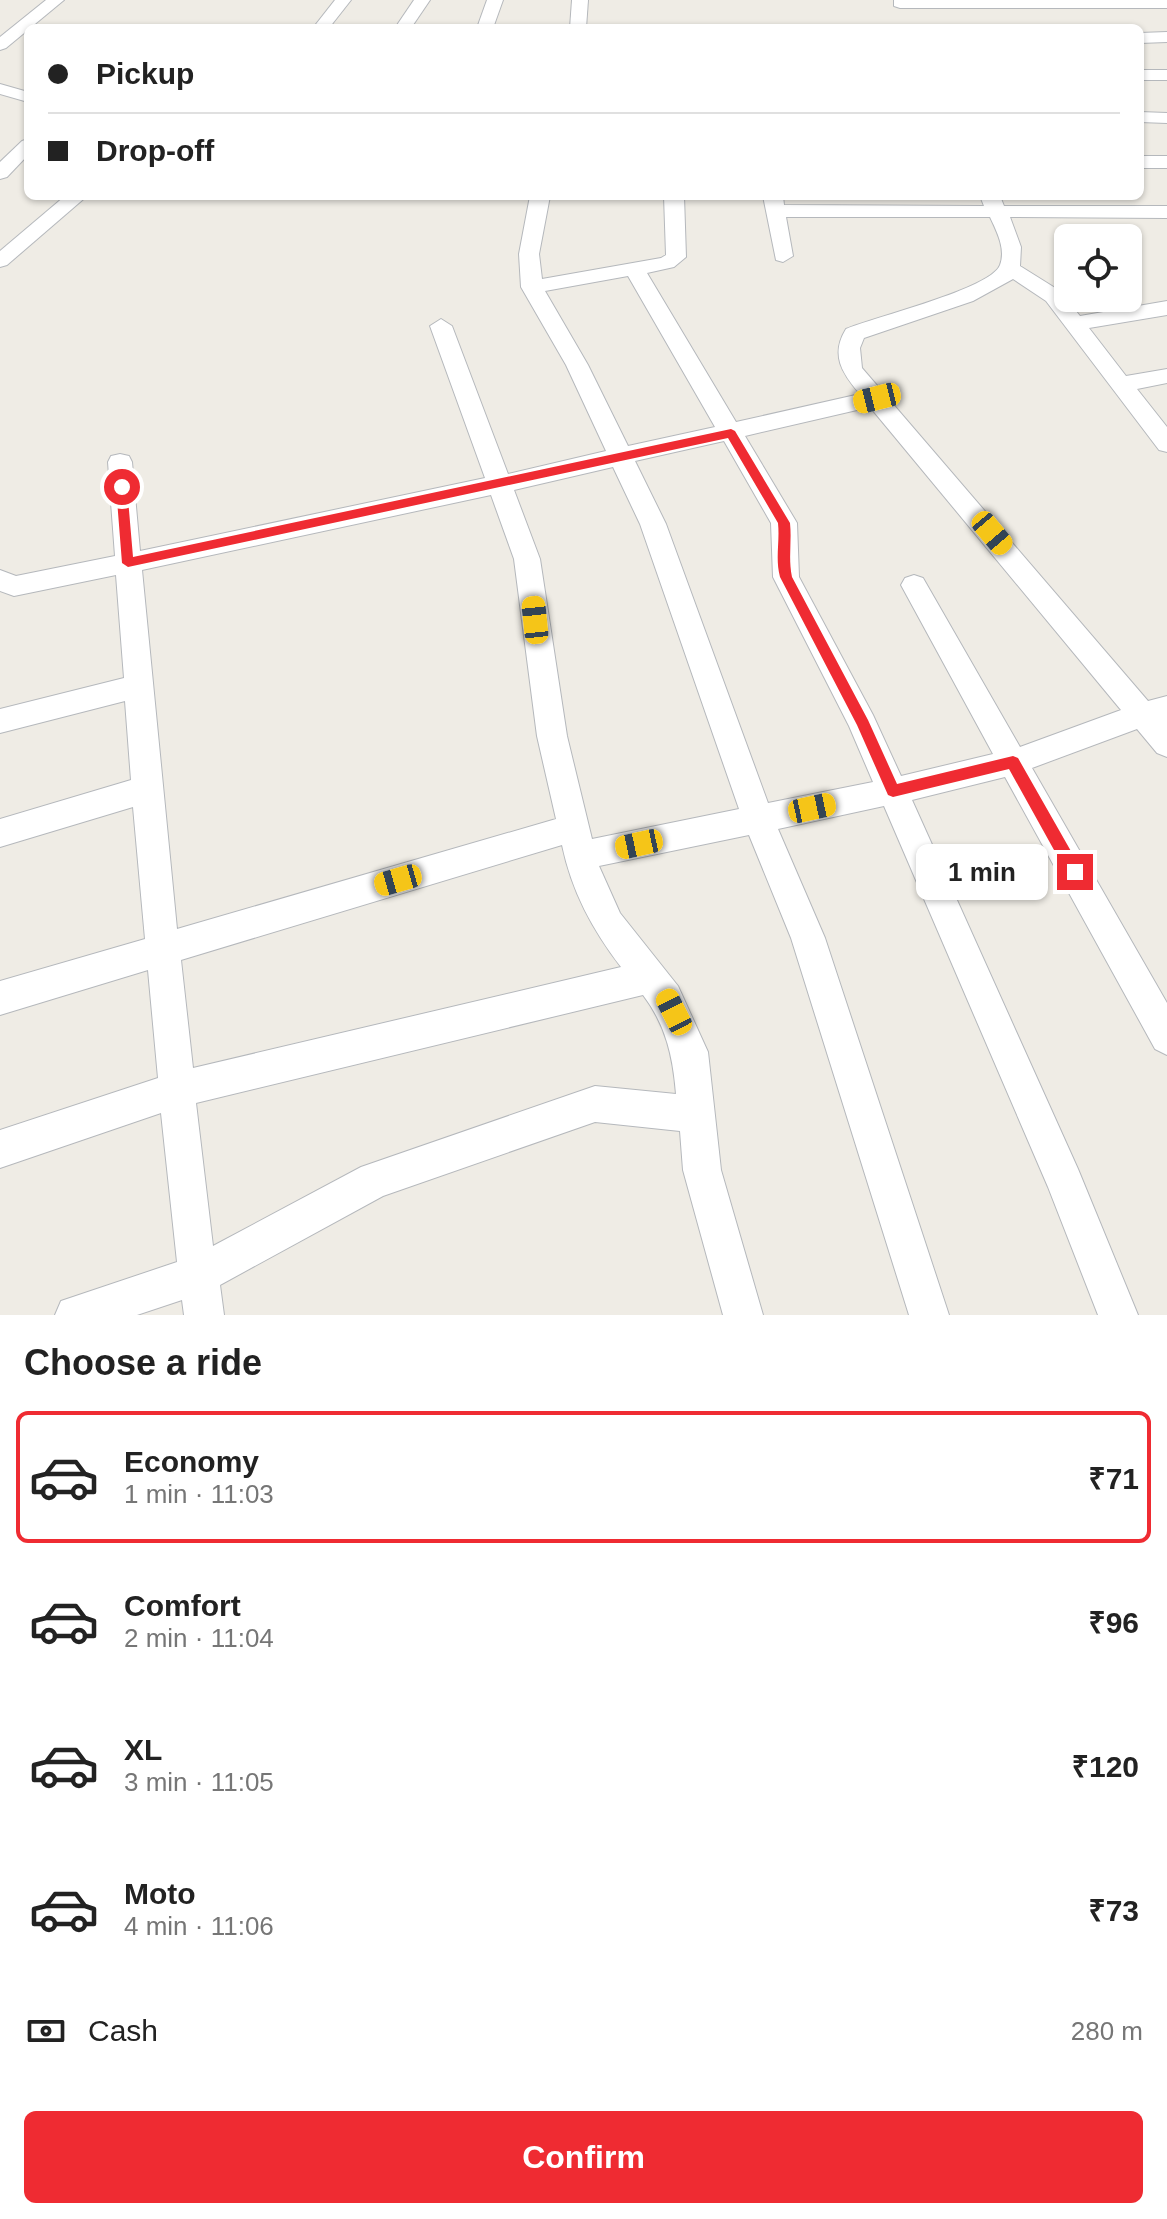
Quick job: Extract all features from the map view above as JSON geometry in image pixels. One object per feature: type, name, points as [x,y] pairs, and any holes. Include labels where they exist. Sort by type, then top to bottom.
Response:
[{"type":"street","points":[[26,24],[56,0]]},
{"type":"street","points":[[324,24],[343,0]]},
{"type":"street","points":[[406,24],[422,0]]},
{"type":"street","points":[[486,24],[495,0]]},
{"type":"street","points":[[578,24],[580,0]]},
{"type":"street","points":[[901,6],[1167,3]]},
{"type":"street","points":[[0,45],[24,26]]},
{"type":"street","points":[[1144,38],[1167,37]]},
{"type":"street","points":[[1144,75],[1167,75]]},
{"type":"street","points":[[0,89],[24,96]]},
{"type":"street","points":[[1144,117],[1167,118]]},
{"type":"street","points":[[0,173],[24,149]]},
{"type":"street","points":[[1144,162],[1167,162]]},
{"type":"street","points":[[0,261],[72,200]]},
{"type":"street","points":[[539,200],[529,254],[532,287],[577,365],[653,524],[758,819],[808,938],[929,1315]]},
{"type":"street","points":[[532,287],[667,263],[676,257],[674,200]]},
{"type":"street","points":[[783,256],[774,204],[993,204],[1167,212]]},
{"type":"street","points":[[993,204],[1012,253],[1010,268],[1000,279],[973,292],[854,334],[849,348],[851,369],[1155,711],[1167,744]]},
{"type":"street","points":[[653,301],[667,263]]},
{"type":"street","points":[[1010,268],[1053,296],[1167,444]]},
{"type":"street","points":[[635,270],[784,523],[786,537],[782,561],[786,577],[863,724],[1065,1182],[1118,1315]]},
{"type":"street","points":[[1075,324],[1167,308]]},
{"type":"street","points":[[441,326],[527,559],[552,736],[576,842],[595,901],[666,998],[690,1052],[702,1170],[743,1315]]},
{"type":"street","points":[[1121,384],[1167,376]]},
{"type":"street","points":[[0,580],[7,585],[23,585],[500,484],[877,398]]},
{"type":"street","points":[[120,462],[147,789],[204,1315]]},
{"type":"street","points":[[914,585],[1167,1037]]},
{"type":"street","points":[[0,721],[138,686]]},
{"type":"street","points":[[0,998],[165,949],[576,842],[758,819],[1013,762],[1155,711]]},
{"type":"street","points":[[0,833],[147,789]]},
{"type":"street","points":[[0,1149],[179,1089],[650,977]]},
{"type":"street","points":[[75,1315],[199,1275],[374,1180],[595,1104],[695,1114]]},
{"type":"route","points":[[122,487],[128,563],[731,433],[784,523],[786,537],[782,561],[786,577],[863,724],[893,791],[1013,762],[1075,872]]}]
